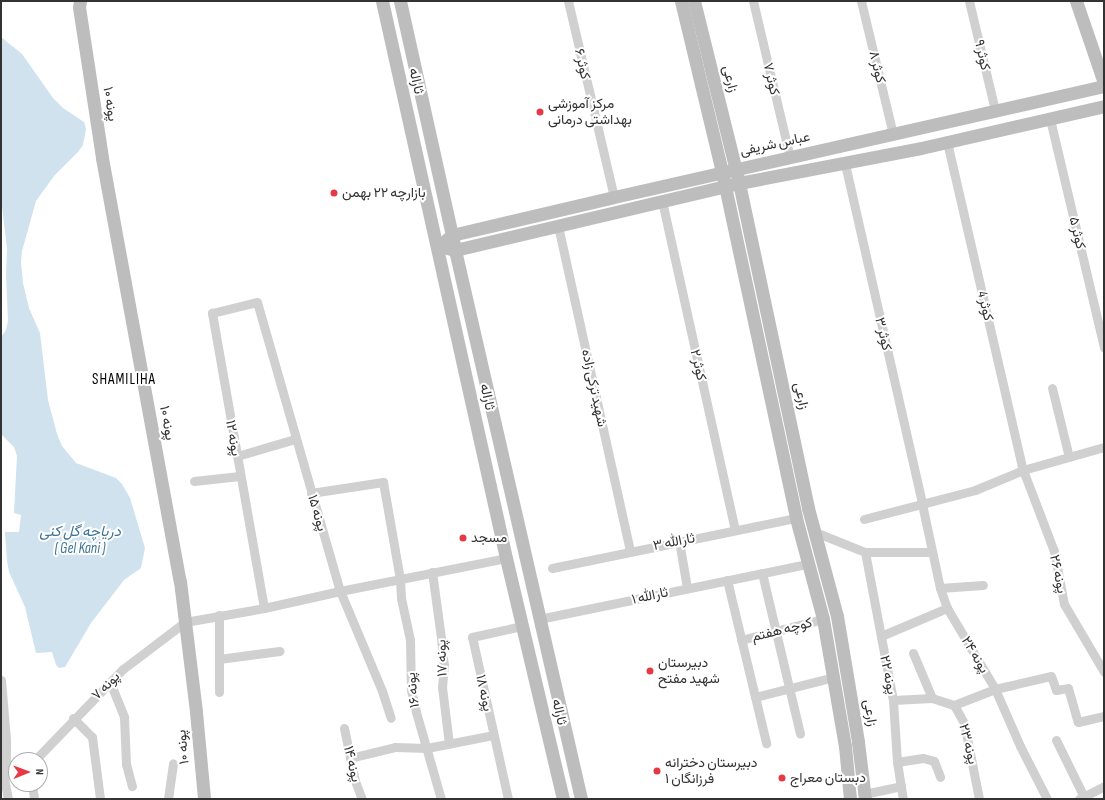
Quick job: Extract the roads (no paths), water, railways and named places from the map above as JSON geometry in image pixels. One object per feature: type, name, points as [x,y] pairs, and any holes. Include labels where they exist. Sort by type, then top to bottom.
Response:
[{"type":"main road","name":"ثاراله","points":[[382,1],[505,555],[563,799]]},
{"type":"main road","name":"ثاراله","points":[[400,1],[455,250],[581,799]]},
{"type":"main road","points":[[680,1],[722,172],[796,518],[823,620],[845,746],[850,799]]},
{"type":"main road","name":"زارعی","points":[[694,1],[739,183],[815,532],[837,616],[847,670],[865,797]]},
{"type":"main road","points":[[1076,1],[1104,84]]},
{"type":"main road","name":"پونه ۱۰","points":[[77,3],[102,158],[180,581],[196,712],[204,799]]},
{"type":"main road","name":"عباس شریفی","points":[[452,235],[735,169],[790,158],[1104,84]]},
{"type":"main road","points":[[437,247],[455,250],[725,186],[921,148],[1104,106]]},
{"type":"main road","points":[[917,128],[921,148]]},
{"type":"main road","points":[[437,247],[452,235]]},
{"type":"main road","points":[[801,536],[815,532]]},
{"type":"main road","points":[[505,555],[509,556],[520,552],[522,545]]},
{"type":"main road","points":[[518,608],[518,602],[522,595],[528,594],[534,598]]},
{"type":"street","name":"کوثر ۶","points":[[568,1],[614,197]]},
{"type":"street","name":"کوثر ۷","points":[[753,1],[790,158]]},
{"type":"street","name":"کوثر ۸","points":[[861,1],[893,134]]},
{"type":"street","name":"کوثر ۹","points":[[969,1],[995,110]]},
{"type":"street","name":"کوثر ۵","points":[[1050,119],[1104,348]]},
{"type":"street","name":"کوثر 4","points":[[947,142],[1023,470]]},
{"type":"street","name":"کوثر ۳","points":[[844,164],[922,504]]},
{"type":"street","name":"کوثر ۲","points":[[662,201],[735,530]]},
{"type":"street","name":"شهید ترکی زاده","points":[[558,226],[630,551]]},
{"type":"street","name":"پونه ۱۵","points":[[256,302],[340,590],[382,691],[391,718]]},
{"type":"street","name":"پونه ۱۲","points":[[256,302],[212,313],[264,608]]},
{"type":"street","points":[[1052,388],[1069,457]]},
{"type":"street","points":[[237,456],[295,439]]},
{"type":"street","points":[[864,519],[975,490],[1023,470],[1104,447]]},
{"type":"street","name":"پونه ۲۶","points":[[1023,470],[1054,551],[1064,604],[1104,672]]},
{"type":"street","points":[[194,481],[240,476]]},
{"type":"street","name":"پونه ۱۶","points":[[311,493],[383,482],[400,579],[401,598],[410,640],[411,690],[441,799]]},
{"type":"street","name":"پونه ۲۴","points":[[922,504],[931,552],[940,588],[947,608],[995,689],[1020,746],[1047,799]]},
{"type":"street","name":"ثارالله ۳","points":[[552,568],[796,518]]},
{"type":"street","points":[[815,532],[865,552],[931,552]]},
{"type":"street","points":[[679,541],[687,588]]},
{"type":"street","name":"پونه ۲۲","points":[[865,552],[893,700],[897,762],[903,799]]},
{"type":"street","points":[[186,622],[264,608],[340,590],[400,579],[505,555]]},
{"type":"street","name":"ثارالله ۱","points":[[539,619],[808,564]]},
{"type":"street","name":"پونه ۱۷","points":[[432,572],[444,665],[442,686],[449,744]]},
{"type":"street","points":[[762,573],[800,734]]},
{"type":"street","points":[[727,580],[766,743]]},
{"type":"street","points":[[940,588],[983,585]]},
{"type":"street","points":[[881,636],[947,608]]},
{"type":"street","points":[[219,615],[219,692]]},
{"type":"street","name":"کوچه هفتم","points":[[741,640],[823,620]]},
{"type":"street","name":"پونه ۷","points":[[44,752],[73,718],[123,668],[186,622]]},
{"type":"street","name":"پونه ۱۸","points":[[508,799],[472,637],[522,626]]},
{"type":"street","points":[[219,659],[280,651]]},
{"type":"street","points":[[913,653],[932,698]]},
{"type":"street","points":[[954,704],[995,689],[1051,676],[1056,690],[1068,688],[1078,722],[1104,716]]},
{"type":"street","points":[[755,697],[834,677]]},
{"type":"street","points":[[1,680],[3,721],[6,739],[3,770],[8,799]]},
{"type":"street","points":[[110,682],[124,717],[126,764],[132,786]]},
{"type":"street","name":"پونه ۲۳","points":[[893,700],[932,698],[954,704],[964,723],[979,799]]},
{"type":"street","points":[[73,718],[92,737],[100,799]]},
{"type":"street","name":"پونه ۱۴","points":[[344,728],[350,758],[362,799]]},
{"type":"street","points":[[350,758],[395,747],[427,748],[493,735]]},
{"type":"street","points":[[1056,740],[1082,798],[1104,786]]},
{"type":"street","points":[[897,762],[923,758],[934,761],[940,777]]},
{"type":"street","points":[[168,799],[173,763]]},
{"type":"street","points":[[865,797],[901,786]]},
{"type":"water","name":"دریاچه گل کنی ( Gel Kani )","points":[[1,37],[22,54],[53,98],[63,108],[84,122],[86,129],[83,145],[54,176],[36,201],[22,251],[21,262],[23,283],[29,308],[40,333],[48,400],[57,434],[62,446],[76,463],[116,478],[122,484],[130,498],[145,548],[141,568],[124,580],[91,623],[65,667],[59,668],[56,665],[52,652],[36,653],[25,607],[9,572],[7,561],[5,532],[19,532],[21,515],[14,513],[17,456],[14,447],[1,434],[1,337],[6,330],[8,321],[6,276],[7,249],[1,197]]},
{"type":"place","name":"مرکز آموزشی بهداشتی درمانی","points":[[540,112]]},
{"type":"place","name":"بازارچه ۲۲ بهمن","points":[[334,193]]},
{"type":"place","name":"مسجد","points":[[463,538]]},
{"type":"place","name":"دبیرستان شهید مفتح","points":[[650,671]]},
{"type":"place","name":"دبیرستان دخترانه فرزانگان ۱","points":[[657,771]]},
{"type":"place","name":"دبستان معراج","points":[[782,778]]},
{"type":"district","name":"SHAMILIHA","points":[[124,380]]}]
